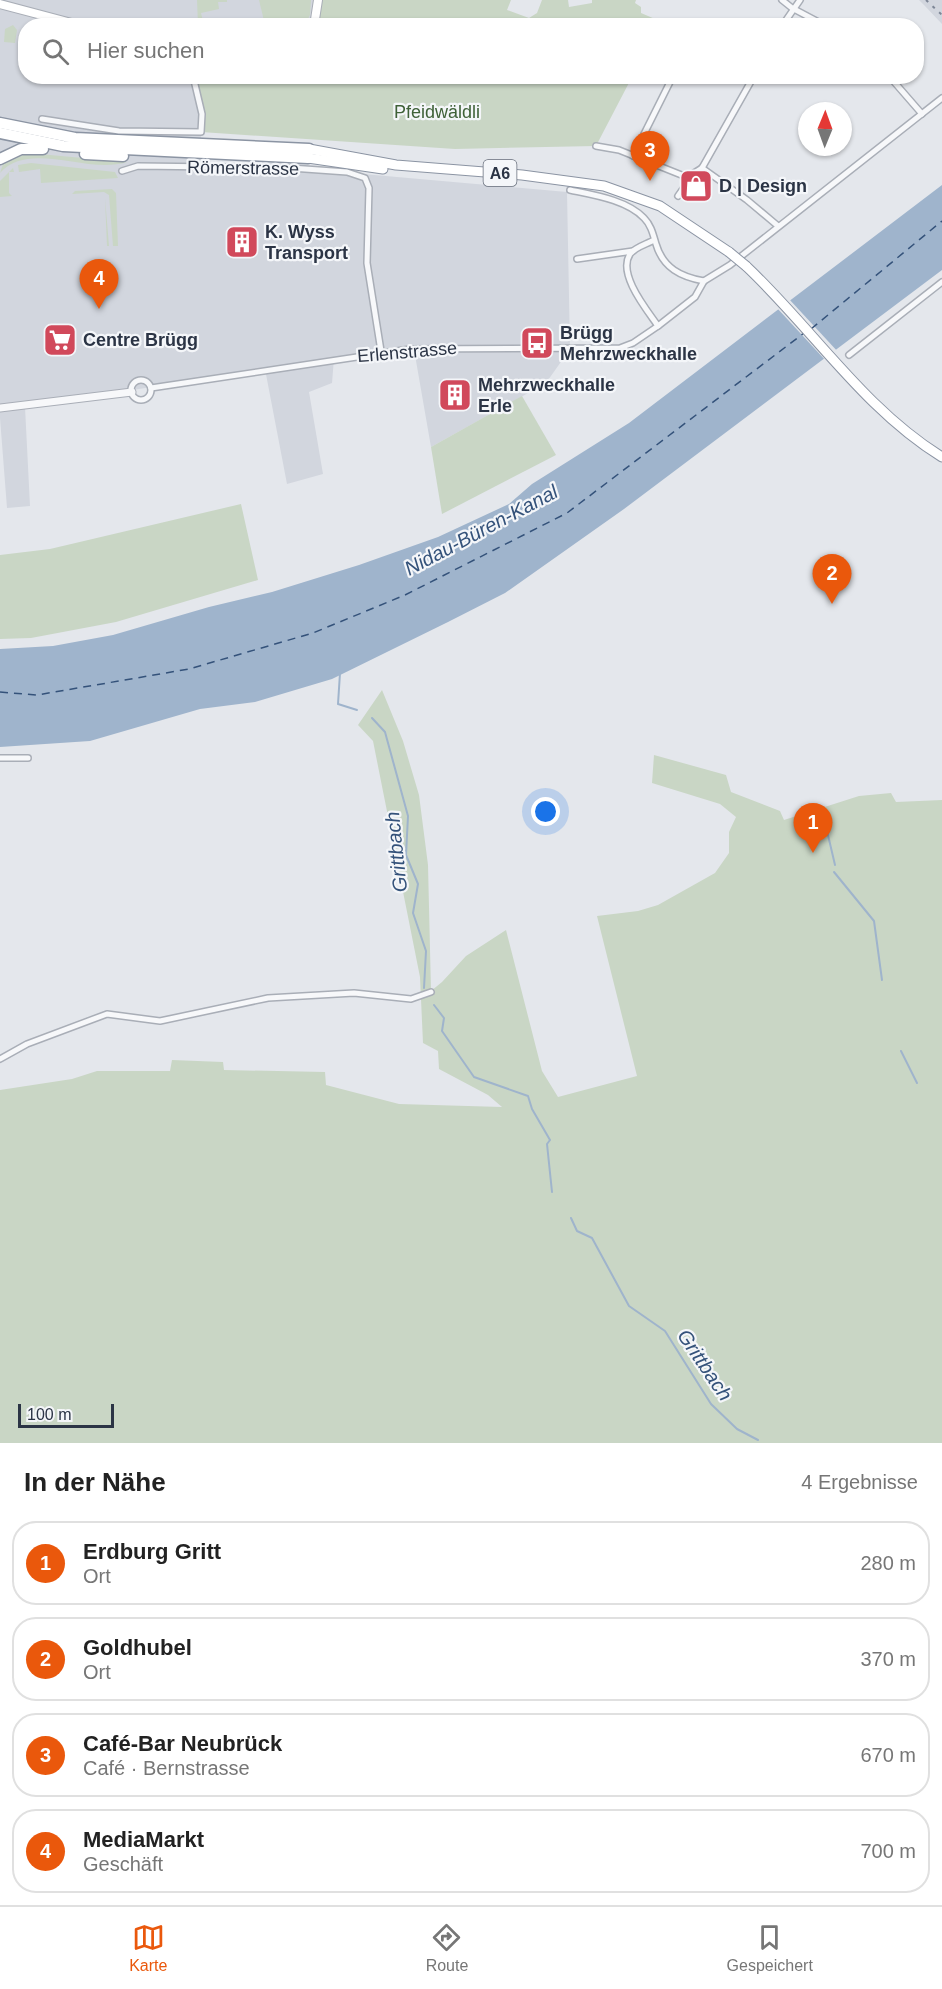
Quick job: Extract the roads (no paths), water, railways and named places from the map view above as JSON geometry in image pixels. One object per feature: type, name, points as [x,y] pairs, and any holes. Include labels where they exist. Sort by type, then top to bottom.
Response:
[{"type":"highway","points":[[0,117],[29,131]]},
{"type":"highway","name":"A6","points":[[0,123],[29,131],[116,141],[308,154],[396,165],[586,182],[641,199],[684,221],[746,266],[893,421],[942,457]]},
{"type":"highway","name":"A6","points":[[0,133],[63,146],[198,153],[308,154]]},
{"type":"highway","points":[[0,159],[12,152],[32,148],[103,156],[198,153]]},
{"type":"main road","points":[[316,18],[320,0]]},
{"type":"main road","points":[[0,3],[54,18]]},
{"type":"street","points":[[782,0],[811,18]]},
{"type":"street","points":[[786,18],[800,0]]},
{"type":"street","points":[[42,119],[119,131],[201,132],[202,114],[195,84]]},
{"type":"street","points":[[633,156],[669,84]]},
{"type":"street","points":[[678,196],[689,178],[702,168],[749,84]]},
{"type":"street","points":[[896,84],[922,114]]},
{"type":"street","name":"Erlenstrasse","points":[[151,388],[381,351],[441,347],[610,349],[633,343],[695,297],[704,281],[730,265],[942,98]]},
{"type":"street","points":[[596,146],[633,156],[689,178]]},
{"type":"street","name":"Römerstrasse","points":[[122,171],[138,166],[239,166],[331,171],[365,178],[369,188],[368,263],[381,351]]},
{"type":"street","points":[[702,168],[747,200],[778,226]]},
{"type":"street","points":[[570,190],[602,197],[638,213],[648,223],[661,257],[674,271],[704,281]]},
{"type":"street","points":[[577,259],[633,251],[654,240]]},
{"type":"street","points":[[633,251],[628,260],[631,281],[639,298],[658,326]]},
{"type":"street","points":[[849,356],[942,282]]},
{"type":"street","points":[[140,381],[146,382],[151,388],[150,394],[143,400],[134,397],[132,392],[133,386],[140,381]]},
{"type":"street","points":[[0,408],[132,392]]},
{"type":"street","points":[[0,758],[28,758]]},
{"type":"street","points":[[0,1059],[27,1044],[107,1014],[160,1021],[268,998],[354,993],[425,995]]},
{"type":"water","name":"Nidau-Büren-Kanal","points":[[942,185],[942,270],[624,509],[505,593],[332,679],[255,702],[200,709],[90,741],[0,747],[0,649],[53,646],[113,635],[209,607],[272,592],[438,537],[509,504],[532,484],[629,423]]},
{"type":"waterway","points":[[340,673],[338,704],[357,710]]},
{"type":"waterway","name":"Grittbach","points":[[372,718],[385,732],[408,816],[406,855],[418,884],[413,913],[426,951],[424,988]]},
{"type":"waterway","points":[[824,818],[835,865]]},
{"type":"waterway","points":[[834,872],[874,921],[882,980]]},
{"type":"waterway","name":"Grittbach","points":[[434,1005],[444,1018],[442,1031],[474,1077],[528,1096],[532,1109],[550,1140],[547,1144],[552,1192]]},
{"type":"waterway","points":[[901,1051],[917,1083]]},
{"type":"waterway","name":"Grittbach","points":[[571,1218],[577,1231],[592,1238],[629,1306],[665,1331],[711,1404],[737,1429],[758,1440]]},
{"type":"railway","points":[[926,0],[942,15]]},
{"type":"place","name":"Café-Bar Neubrück","points":[[650,181]]},
{"type":"place","name":"D | Design","points":[[696,186]]},
{"type":"place","name":"K. Wyss Transport","points":[[242,242]]},
{"type":"place","name":"MediaMarkt","points":[[99,309]]},
{"type":"place","name":"Centre Brügg","points":[[60,340]]},
{"type":"place","name":"Brügg Mehrzweckhalle","points":[[537,343]]},
{"type":"place","name":"Mehrzweckhalle Erle","points":[[455,395]]},
{"type":"place","name":"Goldhubel","points":[[832,604]]},
{"type":"place","name":"Erdburg Gritt","points":[[813,853]]},
{"type":"park label","name":"Pfeidwäldli","points":[[437,112]]}]
